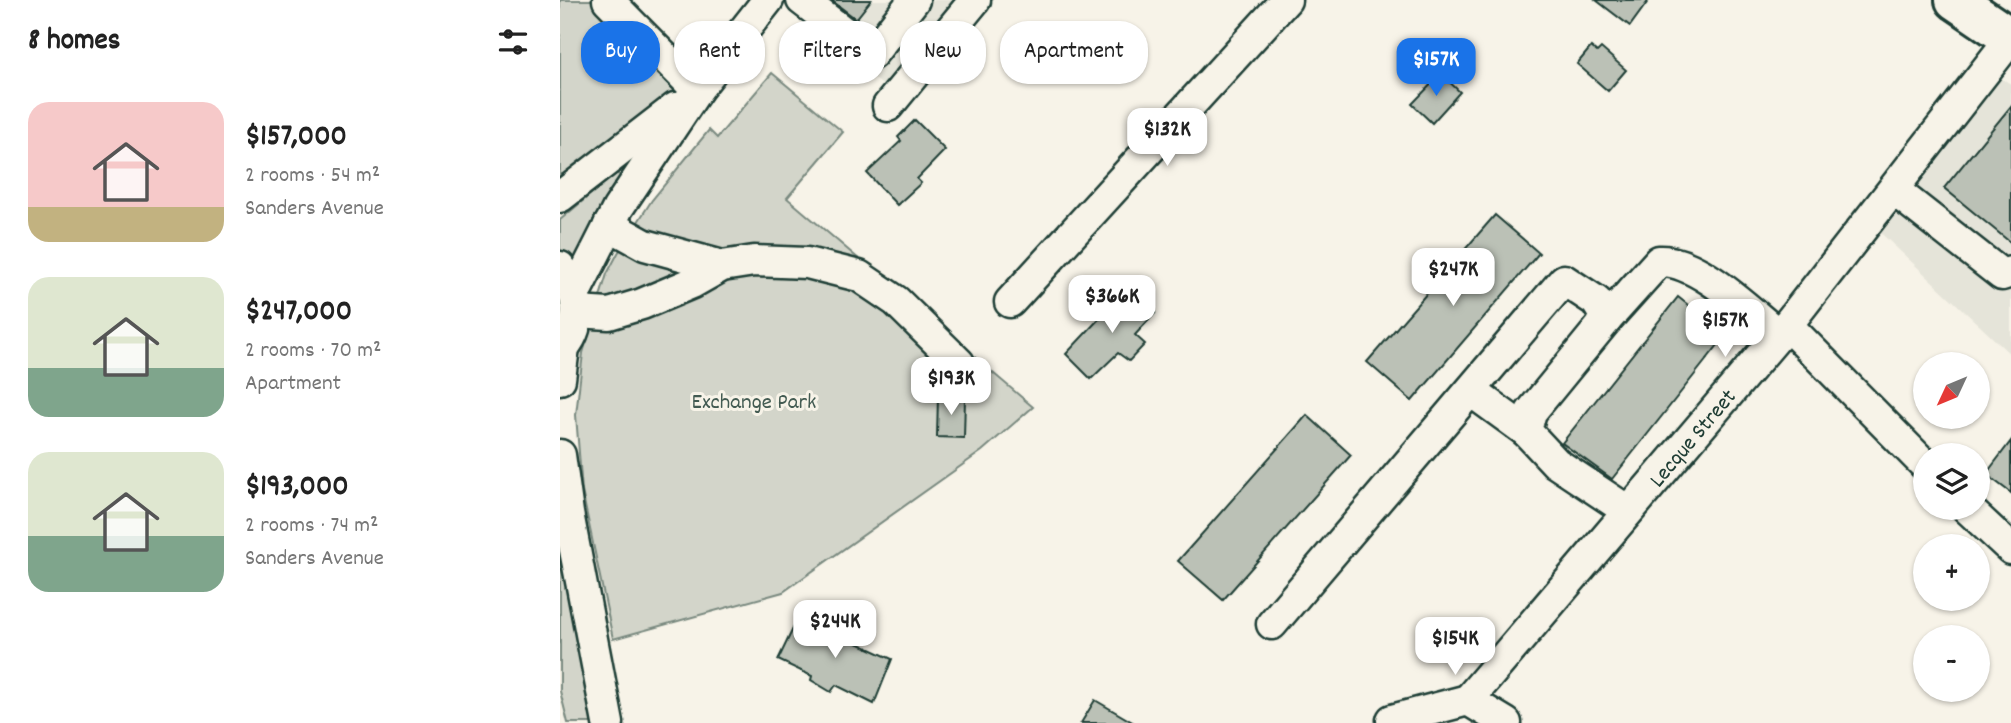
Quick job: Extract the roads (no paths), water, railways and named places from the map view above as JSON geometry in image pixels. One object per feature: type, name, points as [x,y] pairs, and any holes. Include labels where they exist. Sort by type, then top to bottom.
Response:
[{"type":"main road","points":[[1955,0],[2011,38]]},
{"type":"street","points":[[608,0],[697,90]]},
{"type":"street","points":[[560,379],[562,349],[573,330],[576,303],[618,208],[697,90],[768,0]]},
{"type":"street","points":[[802,0],[872,54],[914,0]]},
{"type":"street","points":[[888,106],[975,0]]},
{"type":"street","points":[[1010,302],[1286,0]]},
{"type":"street","name":"Lecque Street","points":[[1468,700],[1783,330],[2002,53],[2011,38]]},
{"type":"street","points":[[560,197],[697,90]]},
{"type":"street","points":[[1894,190],[2003,275],[2011,271]]},
{"type":"street","points":[[610,225],[645,245],[722,267]]},
{"type":"street","points":[[576,303],[609,314],[692,284],[722,267],[754,261],[807,263],[859,276],[895,302],[959,363]]},
{"type":"street","points":[[1529,422],[1607,319],[1659,261],[1670,261],[1698,272],[1783,330],[1913,454]]},
{"type":"street","points":[[560,267],[568,276],[576,303]]},
{"type":"street","points":[[1272,624],[1564,280],[1596,300],[1607,319]]},
{"type":"street","points":[[1476,385],[1529,422],[1556,463],[1628,512]]},
{"type":"street","points":[[560,455],[568,513],[608,723]]},
{"type":"street","points":[[1981,520],[2009,543]]},
{"type":"street","points":[[1392,720],[1468,700],[1506,723]]},
{"type":"park label","name":"Exchange Park","points":[[754,400]]}]
